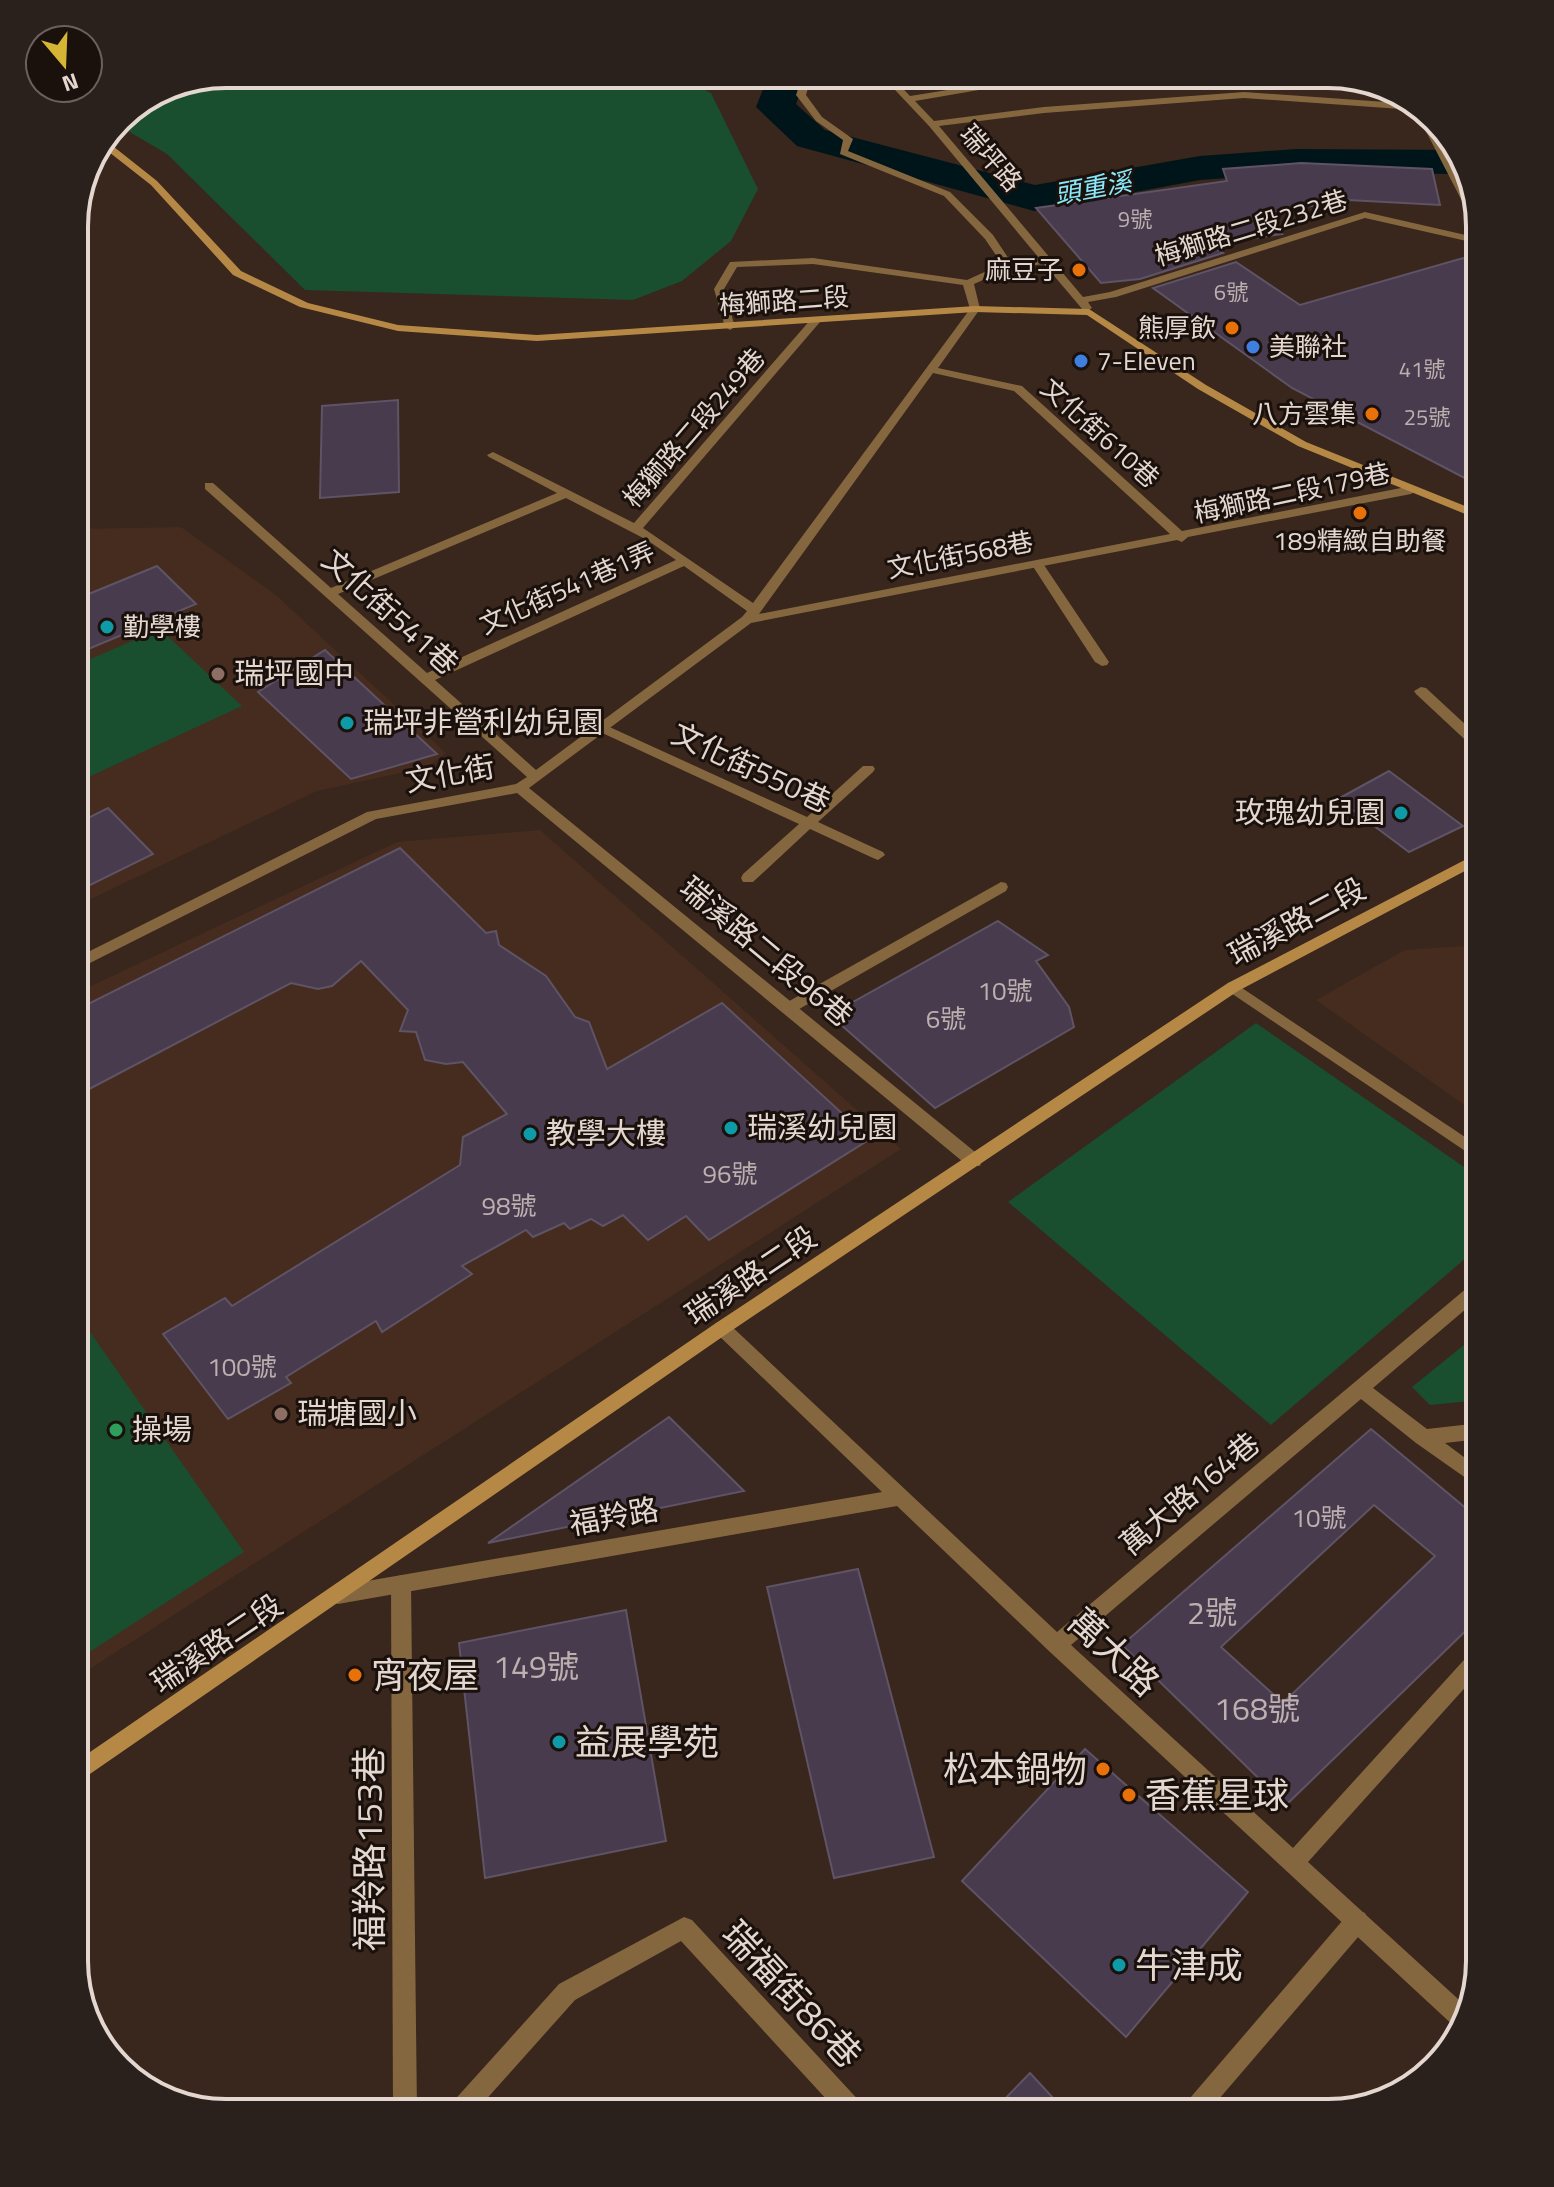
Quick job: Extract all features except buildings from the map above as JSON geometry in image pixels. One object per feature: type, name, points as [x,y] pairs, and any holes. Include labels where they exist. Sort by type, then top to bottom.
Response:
[{"type":"street","points":[[803,88],[801,95],[819,119],[848,139],[843,152],[947,194],[989,237],[1008,265]]},
{"type":"street","name":"瑞坪路","points":[[897,88],[983,182],[1083,300],[1089,312]]},
{"type":"street","points":[[908,99],[978,88]]},
{"type":"street","points":[[932,124],[1044,110],[1244,95],[1397,106]]},
{"type":"street","points":[[1431,134],[1461,191]]},
{"type":"street","name":"梅獅路二段","points":[[112,149],[154,183],[237,273],[304,305],[398,328],[537,338],[975,309],[1089,312]]},
{"type":"street","name":"梅獅路二段232巷","points":[[1083,300],[1112,295],[1365,215],[1466,237]]},
{"type":"street","points":[[730,327],[719,289],[734,264],[813,261],[968,283],[1008,265],[1049,260]]},
{"type":"street","points":[[968,283],[975,309]]},
{"type":"street","name":"文化街","points":[[88,959],[372,815],[520,788],[603,728],[751,616],[975,309]]},
{"type":"street","points":[[1089,312],[1202,387],[1302,444],[1466,511]]},
{"type":"street","name":"梅獅路二段249巷","points":[[635,529],[816,320]]},
{"type":"street","name":"文化街610巷","points":[[933,370],[1018,388],[1182,538]]},
{"type":"street","points":[[493,455],[635,529],[685,561],[751,616]]},
{"type":"street","name":"文化街541巷","points":[[209,486],[536,777]]},
{"type":"street","name":"梅獅路二段179巷","points":[[1182,538],[1411,490]]},
{"type":"street","points":[[329,593],[565,494]]},
{"type":"street","name":"文化街568巷","points":[[751,616],[1182,538]]},
{"type":"street","name":"文化街541巷1弄","points":[[425,679],[685,561]]},
{"type":"street","points":[[1038,565],[1102,662]]},
{"type":"street","points":[[1421,691],[1466,733]]},
{"type":"street","name":"文化街550巷","points":[[603,728],[878,855]]},
{"type":"street","points":[[748,878],[868,769]]},
{"type":"street","name":"瑞溪路二段96巷","points":[[520,788],[974,1161]]},
{"type":"street","name":"瑞溪路二段","points":[[88,1765],[722,1328],[1233,987],[1466,864]]},
{"type":"street","points":[[789,1008],[1001,887]]},
{"type":"street","points":[[1233,987],[1466,1145]]},
{"type":"street","name":"萬大路164巷","points":[[1057,1645],[1466,1299]]},
{"type":"street","name":"萬大路","points":[[722,1328],[1057,1645],[1456,2013]]},
{"type":"street","points":[[1361,1389],[1466,1470]]},
{"type":"street","points":[[1422,1437],[1466,1432]]},
{"type":"street","name":"福羚路","points":[[338,1595],[900,1497]]},
{"type":"street","name":"福羚路153巷","points":[[401,1584],[405,2099]]},
{"type":"street","points":[[1293,1863],[1466,1672]]},
{"type":"street","points":[[1204,2099],[1357,1921]]},
{"type":"street","name":"瑞福街86巷","points":[[471,2099],[567,1992],[684,1928],[842,2099]]},
{"type":"shaded area","name":"瑞坪國中","points":[[181,527],[276,595],[446,753],[428,767],[317,791],[88,900],[88,529]]},
{"type":"shaded area","name":"瑞塘國小","points":[[540,830],[901,1149],[88,1670],[88,987],[397,842]]},
{"type":"shaded area","points":[[1466,946],[1466,1106],[1316,1000],[1405,950]]},
{"type":"green space","points":[[701,88],[711,93],[758,189],[731,241],[682,281],[633,300],[305,290],[167,154],[127,130],[157,106],[182,95],[208,89]]},
{"type":"green space","points":[[160,629],[242,706],[88,777],[88,660]]},
{"type":"green space","points":[[1256,1023],[1466,1168],[1466,1258],[1271,1425],[1008,1202]]},
{"type":"green space","name":"操場","points":[[88,1329],[244,1552],[88,1653]]},
{"type":"green space","points":[[1466,1343],[1466,1401],[1430,1405],[1412,1387]]},
{"type":"waterway","name":"頭重溪","points":[[783,88],[776,107],[811,138],[1034,198],[1200,168],[1296,161],[1450,162]]},
{"type":"place","name":"麻豆子","points":[[1079,270]]},
{"type":"place","name":"熊厚飲","points":[[1232,328]]},
{"type":"place","name":"美聯社","points":[[1253,347]]},
{"type":"place","name":"7-Eleven","points":[[1081,361]]},
{"type":"place","name":"八方雲集","points":[[1372,414]]},
{"type":"place","name":"189精緻自助餐","points":[[1360,513]]},
{"type":"place","name":"勤學樓","points":[[107,627]]},
{"type":"place","name":"瑞坪國中","points":[[218,674]]},
{"type":"place","name":"瑞坪非營利幼兒園","points":[[347,723]]},
{"type":"place","name":"玫瑰幼兒園","points":[[1401,813]]},
{"type":"place","name":"瑞溪幼兒園","points":[[731,1128]]},
{"type":"place","name":"教學大樓","points":[[530,1134]]},
{"type":"place","name":"瑞塘國小","points":[[281,1414]]},
{"type":"place","name":"操場","points":[[116,1430]]},
{"type":"place","name":"宵夜屋","points":[[355,1675]]},
{"type":"place","name":"益展學苑","points":[[559,1742]]},
{"type":"place","name":"松本鍋物","points":[[1103,1769]]},
{"type":"place","name":"香蕉星球","points":[[1129,1795]]},
{"type":"place","name":"牛津成","points":[[1119,1965]]}]
